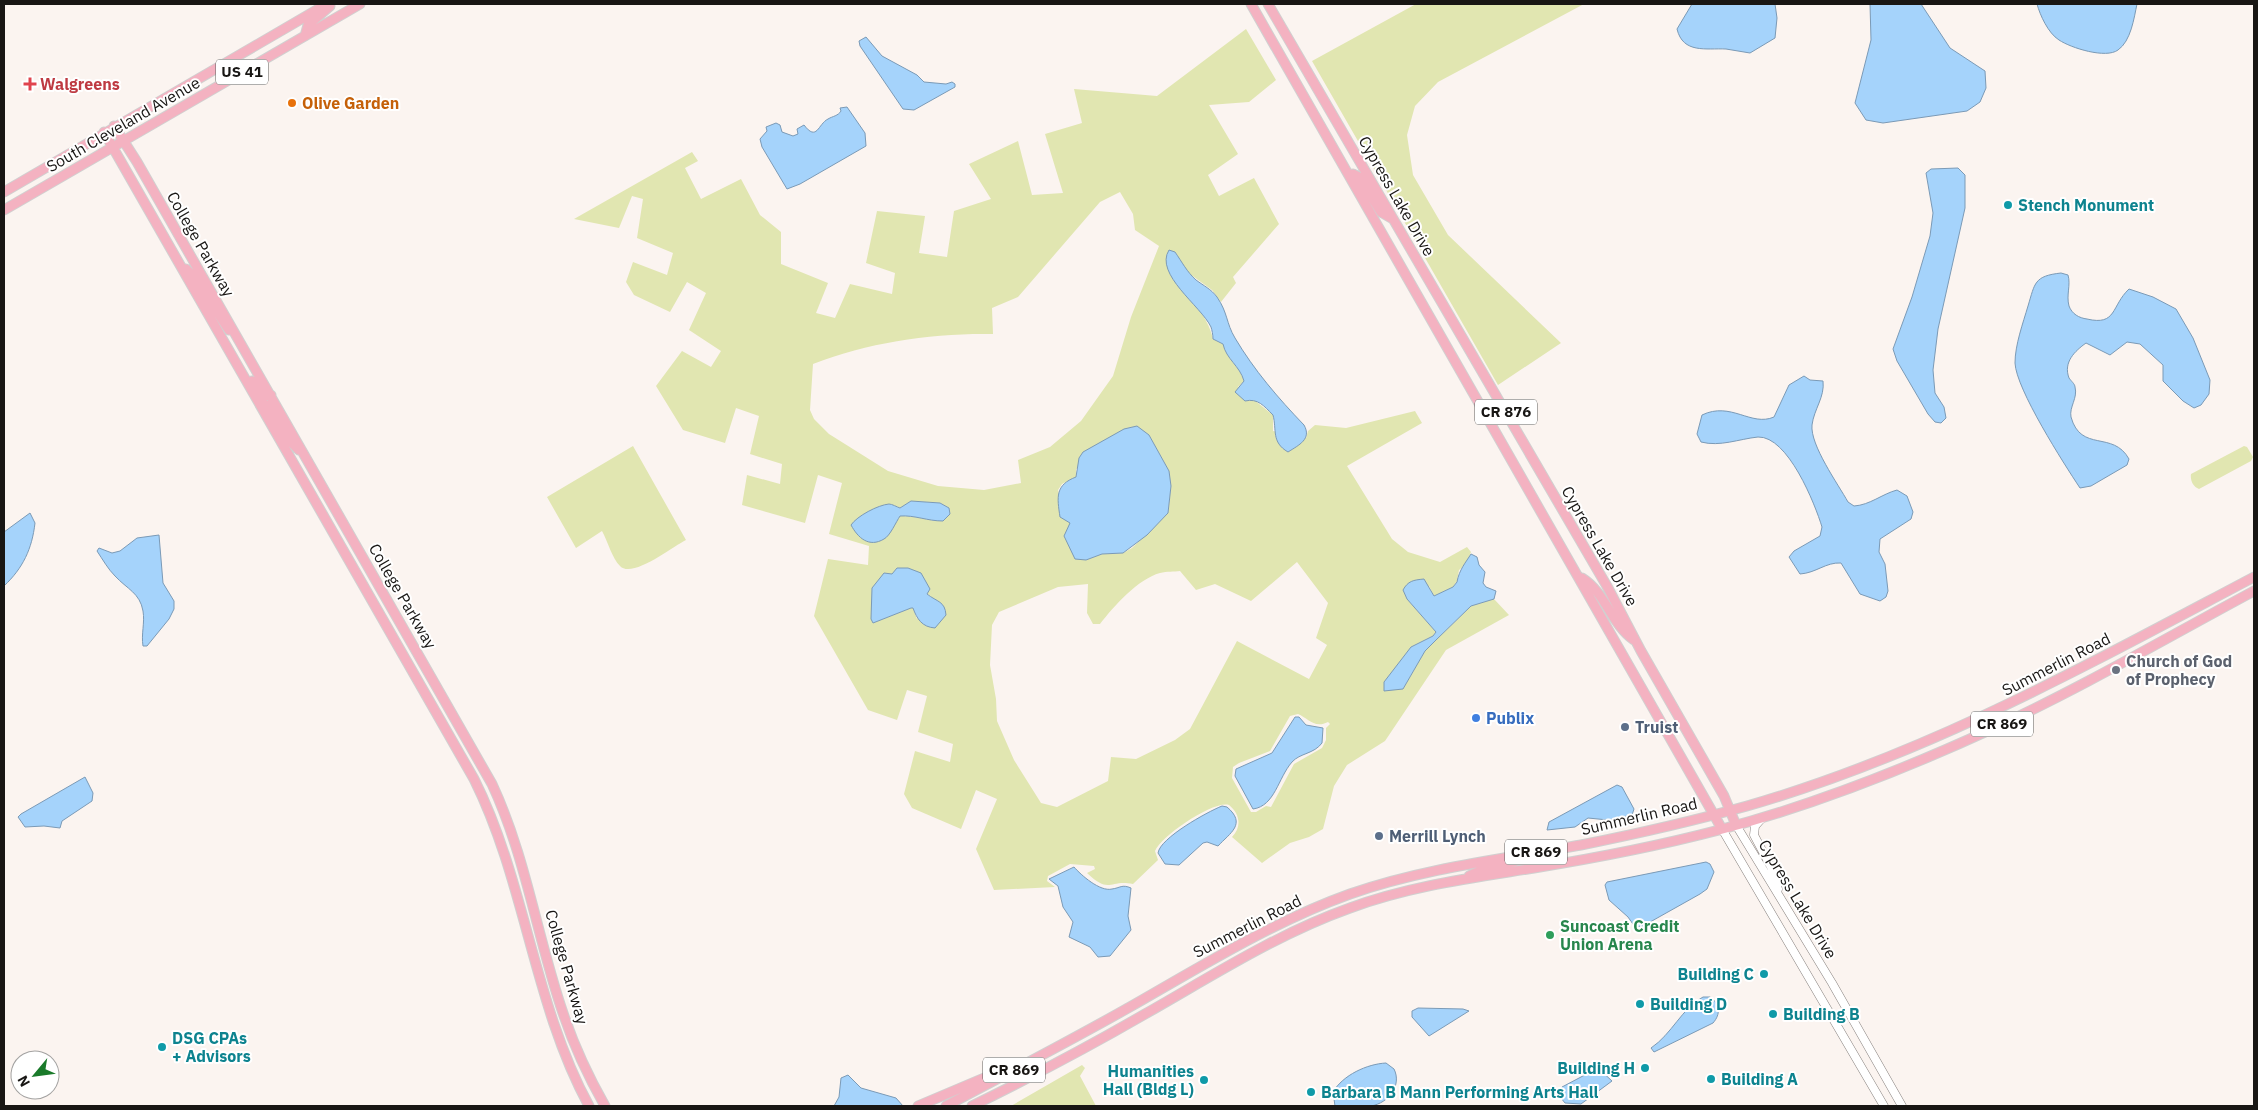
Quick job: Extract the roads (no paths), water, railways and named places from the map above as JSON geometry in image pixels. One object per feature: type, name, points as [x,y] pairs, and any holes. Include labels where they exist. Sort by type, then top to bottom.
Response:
[{"type":"main road","name":"South Cleveland Avenue","points":[[4,192],[114,126],[327,4]]},
{"type":"main road","points":[[305,36],[308,25],[332,4]]},
{"type":"main road","name":"South Cleveland Avenue","points":[[4,210],[360,4]]},
{"type":"main road","name":"Cypress Lake Drive","points":[[1251,4],[1349,172],[1722,829],[1884,1106]]},
{"type":"main road","name":"Cypress Lake Drive","points":[[1268,4],[1595,565],[1730,810],[1736,825],[1832,983],[1902,1106]]},
{"type":"main road","name":"College Parkway","points":[[114,126],[271,395],[492,784],[511,828],[562,1011],[582,1062],[605,1106]]},
{"type":"main road","name":"College Parkway","points":[[104,132],[474,779],[491,814],[511,874],[547,1010],[565,1059],[588,1106]]},
{"type":"main road","points":[[1349,172],[1358,176],[1381,212],[1394,219]]},
{"type":"main road","points":[[180,266],[194,277],[224,326],[238,338]]},
{"type":"main road","points":[[229,351],[264,397],[271,395]]},
{"type":"main road","points":[[260,404],[269,406],[287,438],[306,457]]},
{"type":"main road","points":[[1579,576],[1596,588],[1620,626],[1636,641]]},
{"type":"main road","name":"Summerlin Road","points":[[946,1106],[1083,1033],[1263,932],[1317,907],[1399,880],[1714,815],[1799,789],[1947,733],[2021,699],[2254,577]]},
{"type":"main road","name":"Summerlin Road","points":[[972,1106],[1070,1057],[1290,933],[1356,906],[1406,891],[1464,879],[1633,851],[1762,818],[1893,772],[1998,726],[2254,591]]},
{"type":"main road","points":[[429,699],[441,692]]},
{"type":"main road","points":[[440,718],[452,711]]},
{"type":"main road","points":[[1762,818],[1755,826],[1754,836],[1772,869],[1781,900]]},
{"type":"main road","points":[[1464,879],[1477,871],[1518,862],[1538,852]]},
{"type":"main road","points":[[918,1106],[1019,1063],[1083,1033]]},
{"type":"main road","points":[[985,1106],[1070,1057]]},
{"type":"water","points":[[1692,4],[1775,4],[1777,18],[1775,38],[1750,53],[1690,46],[1684,43],[1677,29]]},
{"type":"water","points":[[1870,4],[1921,4],[1950,48],[1985,71],[1986,88],[1980,102],[1967,111],[1883,123],[1866,120],[1855,103],[1871,40]]},
{"type":"water","points":[[2037,4],[2137,4],[2131,29],[2122,46],[2113,52],[2097,53],[2072,46],[2055,37],[2042,18]]},
{"type":"water","points":[[866,37],[882,56],[917,75],[924,82],[946,84],[952,82],[955,84],[955,87],[914,110],[903,109],[860,46],[859,41]]},
{"type":"water","points":[[847,107],[865,133],[866,146],[800,184],[787,189],[762,147],[760,139],[767,131],[766,127],[776,123],[780,125],[782,132],[793,136],[798,134],[797,129],[804,125],[808,130],[815,132],[825,121],[840,113],[840,108]]},
{"type":"water","points":[[1958,168],[1965,175],[1965,208],[1938,329],[1933,370],[1935,393],[1944,407],[1946,418],[1941,423],[1935,422],[1928,414],[1897,361],[1893,349],[1912,297],[1930,236],[1933,213],[1926,173],[1931,169]]},
{"type":"water","points":[[1169,250],[1175,252],[1193,277],[1217,297],[1232,333],[1242,350],[1276,394],[1304,425],[1306,430],[1305,438],[1288,452],[1277,440],[1273,415],[1260,404],[1250,400],[1245,401],[1235,392],[1244,381],[1242,376],[1227,354],[1223,344],[1213,339],[1211,327],[1206,319],[1173,279],[1166,259]]},
{"type":"water","points":[[2061,273],[2068,275],[2070,309],[2081,318],[2104,320],[2109,317],[2129,289],[2153,297],[2176,309],[2193,338],[2210,380],[2209,394],[2201,405],[2194,408],[2183,401],[2163,381],[2163,365],[2140,344],[2127,342],[2110,355],[2086,343],[2082,346],[2074,353],[2068,367],[2069,378],[2076,391],[2071,417],[2082,435],[2115,445],[2129,459],[2127,465],[2091,486],[2080,488],[2032,408],[2017,375],[2015,363],[2016,349],[2034,286],[2045,276]]},
{"type":"water","points":[[1804,376],[1810,380],[1823,381],[1822,392],[1812,425],[1815,443],[1848,502],[1854,506],[1860,505],[1897,490],[1907,496],[1913,512],[1911,519],[1880,539],[1879,552],[1885,564],[1888,591],[1886,597],[1880,601],[1860,594],[1841,563],[1831,564],[1800,574],[1789,557],[1794,551],[1820,536],[1822,527],[1807,488],[1790,459],[1780,447],[1769,440],[1758,437],[1715,444],[1701,442],[1697,434],[1702,415],[1712,411],[1731,412],[1757,419],[1774,417],[1789,385]]},
{"type":"water","points":[[1137,426],[1149,435],[1169,471],[1171,486],[1168,513],[1147,535],[1123,553],[1102,554],[1086,560],[1075,559],[1064,536],[1070,523],[1060,517],[1059,492],[1064,484],[1076,477],[1079,458],[1083,452],[1124,429]]},
{"type":"water","points":[[911,501],[940,503],[949,508],[950,514],[943,521],[900,516],[891,532],[879,542],[864,540],[851,525],[863,515],[879,506],[889,504],[900,508]]},
{"type":"water","points":[[30,513],[35,523],[29,550],[26,558],[4,586],[4,532]]},
{"type":"water","points":[[159,535],[163,583],[174,601],[174,609],[169,619],[147,646],[143,646],[143,615],[139,600],[112,573],[97,551],[99,548],[112,553],[120,551],[137,538]]},
{"type":"water","points":[[1471,554],[1477,557],[1479,565],[1485,572],[1483,583],[1486,587],[1496,591],[1494,599],[1471,606],[1436,640],[1425,651],[1403,689],[1384,691],[1384,682],[1411,647],[1433,636],[1436,632],[1407,599],[1403,590],[1411,582],[1424,579],[1434,596],[1453,587]]},
{"type":"water","points":[[897,568],[908,568],[921,573],[930,589],[927,594],[940,602],[944,607],[946,615],[935,628],[921,622],[913,608],[873,623],[871,619],[872,588],[884,573],[892,574]]},
{"type":"water","points":[[1295,717],[1299,717],[1306,725],[1323,728],[1322,743],[1319,747],[1295,759],[1287,768],[1266,803],[1253,809],[1235,776],[1236,769],[1272,753]]},
{"type":"water","points":[[85,777],[93,793],[92,801],[62,821],[60,828],[44,826],[25,827],[18,817],[21,814]]},
{"type":"water","points":[[1617,785],[1622,787],[1634,809],[1632,815],[1608,820],[1588,818],[1575,827],[1547,830],[1549,822]]},
{"type":"water","points":[[1222,806],[1227,807],[1236,818],[1234,828],[1227,837],[1218,846],[1207,842],[1203,843],[1179,865],[1165,864],[1158,853],[1167,840],[1196,820]]},
{"type":"water","points":[[1706,862],[1710,864],[1714,872],[1707,889],[1643,926],[1635,927],[1628,917],[1609,900],[1605,885],[1607,882]]},
{"type":"water","points":[[1074,867],[1086,878],[1102,888],[1112,889],[1123,886],[1131,888],[1128,916],[1131,930],[1110,956],[1098,957],[1090,947],[1069,937],[1073,922],[1063,907],[1058,886],[1049,879]]},
{"type":"water","points":[[1703,997],[1710,997],[1716,1003],[1718,1013],[1713,1023],[1654,1052],[1651,1048],[1665,1036],[1689,1008]]},
{"type":"water","points":[[1418,1008],[1463,1009],[1469,1011],[1429,1036],[1412,1017],[1412,1011]]},
{"type":"water","points":[[1386,1063],[1394,1069],[1396,1075],[1395,1087],[1388,1097],[1371,1106],[1335,1106],[1333,1092],[1343,1080],[1364,1068]]},
{"type":"water","points":[[1598,1068],[1612,1081],[1581,1104],[1565,1103],[1561,1098],[1562,1087]]},
{"type":"water","points":[[848,1075],[861,1088],[896,1098],[903,1106],[834,1106],[839,1097],[841,1078]]},
{"type":"place","name":"Walgreens","points":[[30,84]]},
{"type":"place","name":"Olive Garden","points":[[292,103]]},
{"type":"place","name":"Stench Monument","points":[[2008,205]]},
{"type":"place","name":"Church of God of Prophecy","points":[[2116,670]]},
{"type":"place","name":"Publix","points":[[1476,718]]},
{"type":"place","name":"Truist","points":[[1625,727]]},
{"type":"place","name":"Merrill Lynch","points":[[1379,836]]},
{"type":"place","name":"Suncoast Credit Union Arena","points":[[1550,935]]},
{"type":"place","name":"Building C","points":[[1764,974]]},
{"type":"place","name":"Building D","points":[[1640,1004]]},
{"type":"place","name":"Building B","points":[[1773,1014]]},
{"type":"place","name":"DSG CPAs + Advisors","points":[[162,1047]]},
{"type":"place","name":"Building H","points":[[1645,1068]]},
{"type":"place","name":"Building A","points":[[1711,1079]]},
{"type":"place","name":"Humanities Hall (Bldg L)","points":[[1204,1080]]},
{"type":"place","name":"Barbara B Mann Performing Arts Hall","points":[[1311,1092]]}]
